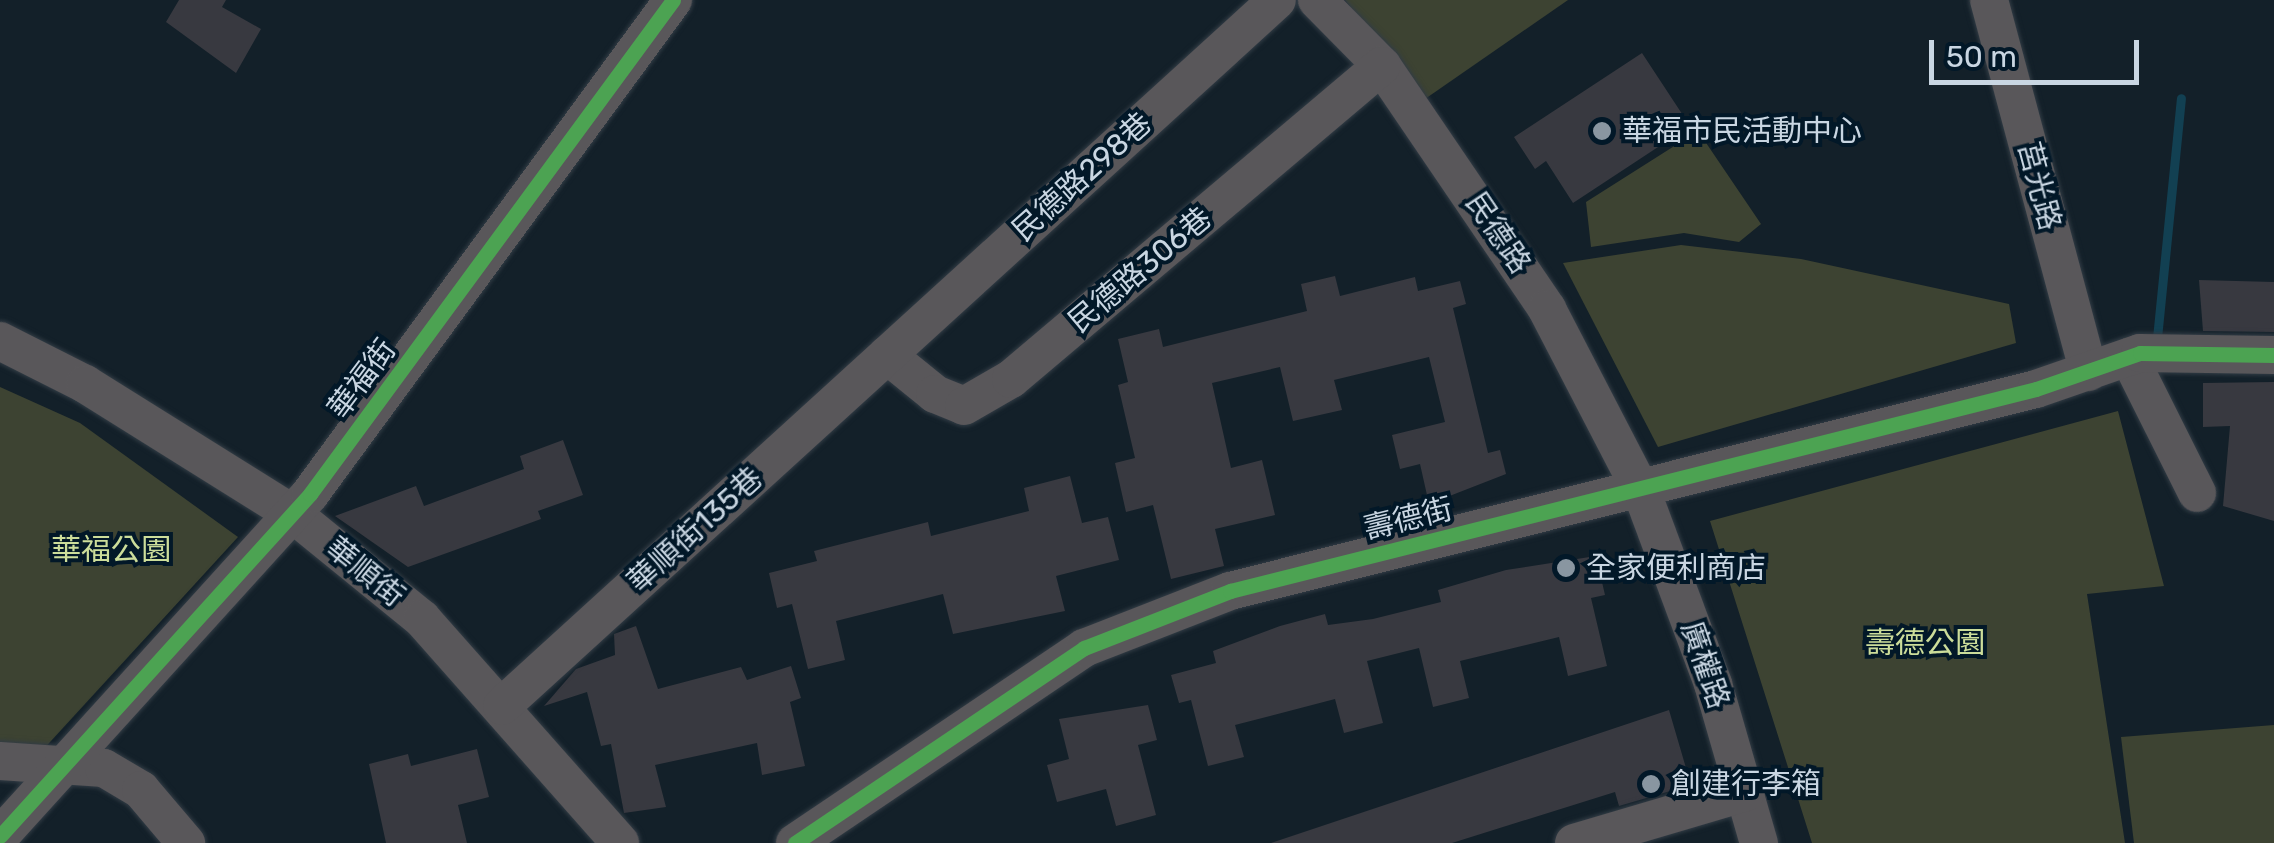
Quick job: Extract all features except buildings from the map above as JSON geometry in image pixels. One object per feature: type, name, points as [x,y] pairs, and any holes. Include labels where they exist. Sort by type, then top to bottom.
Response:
[{"type":"street","name":"華福街","points":[[0,836],[293,514],[673,0]]},
{"type":"street","name":"民德路298巷","points":[[887,354],[1277,0]]},
{"type":"street","name":"民德路","points":[[1318,0],[1382,66],[1507,243],[1641,490]]},
{"type":"street","name":"莒光路","points":[[1989,0],[2089,372]]},
{"type":"street","name":"民德路306巷","points":[[887,354],[935,394],[964,406],[1010,378],[1382,66]]},
{"type":"street","name":"華順街","points":[[0,341],[85,384],[293,514],[422,619],[620,843]]},
{"type":"street","name":"華順街135巷","points":[[502,706],[887,354]]},
{"type":"street","name":"壽德街","points":[[795,843],[1084,648],[1230,591],[1641,490],[2089,372],[2129,358],[2274,355]]},
{"type":"street","points":[[2129,358],[2197,493]]},
{"type":"street","name":"廣權路","points":[[1641,490],[1746,792],[1760,843]]},
{"type":"street","points":[[0,762],[62,764],[124,777],[186,843]]},
{"type":"street","points":[[1574,843],[1746,792]]},
{"type":"green space","points":[[1345,0],[1568,0],[1425,99]]},
{"type":"green space","points":[[1698,131],[1761,224],[1739,242],[1684,233],[1591,247],[1586,202]]},
{"type":"green space","points":[[1681,245],[1801,259],[2009,304],[2016,343],[1658,447],[1563,263]]},
{"type":"green space","name":"華福公園","points":[[0,387],[80,423],[238,537],[40,753],[0,751]]},
{"type":"green space","name":"壽德公園","points":[[2118,411],[2164,586],[2087,594],[2125,843],[1812,843],[1710,521]]},
{"type":"green space","points":[[2274,725],[2274,843],[2134,843],[2121,737]]},
{"type":"waterway","points":[[2157,338],[2181,98]]},
{"type":"cycle path","points":[[0,836],[310,494],[673,0]]},
{"type":"cycle path","points":[[795,843],[1084,648],[1230,591],[2036,389],[2140,353],[2274,355]]},
{"type":"place","name":"華福市民活動中心","points":[[1602,131]]},
{"type":"place","name":"全家便利商店","points":[[1566,568]]},
{"type":"place","name":"創建行李箱","points":[[1651,784]]}]
